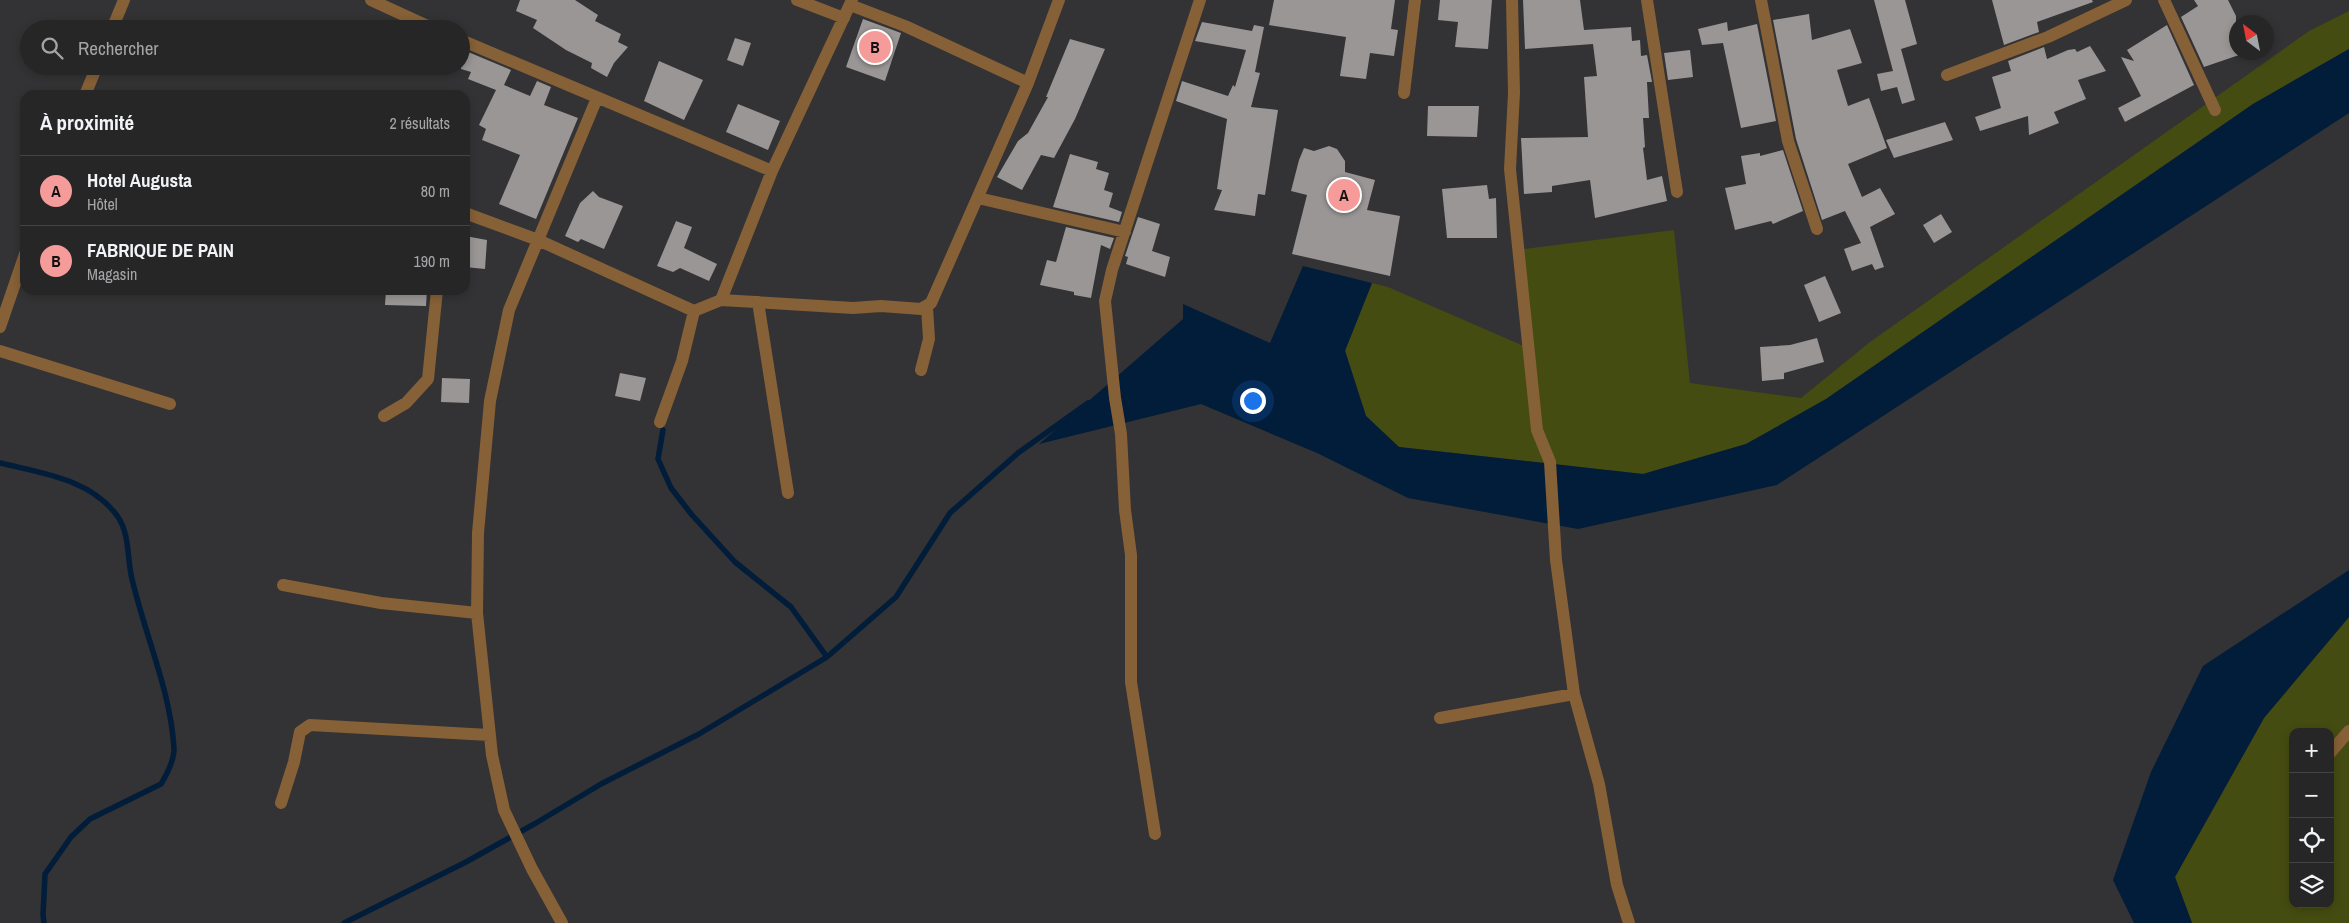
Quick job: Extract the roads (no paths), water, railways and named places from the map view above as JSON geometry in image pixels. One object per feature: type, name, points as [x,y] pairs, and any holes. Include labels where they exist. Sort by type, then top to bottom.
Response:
[{"type":"street","points":[[116,20],[124,0]]},
{"type":"street","points":[[371,0],[414,20]]},
{"type":"street","points":[[797,0],[844,18]]},
{"type":"street","points":[[470,215],[538,240],[694,311],[721,300],[853,308],[881,306],[921,309],[927,307],[931,303],[948,267],[1028,83],[1059,0]]},
{"type":"street","points":[[1155,834],[1131,682],[1130,555],[1125,510],[1121,434],[1105,300],[1124,232],[1200,0]]},
{"type":"street","points":[[1404,93],[1415,0]]},
{"type":"street","points":[[1512,0],[1514,93],[1510,169],[1537,430],[1550,462],[1556,560],[1574,694],[1599,784],[1617,885],[1629,923]]},
{"type":"street","points":[[1647,0],[1677,192]]},
{"type":"street","points":[[1761,0],[1788,141],[1817,229]]},
{"type":"street","points":[[1947,75],[2048,37],[2126,0]]},
{"type":"street","points":[[2164,0],[2214,110]]},
{"type":"street","points":[[721,300],[772,171],[851,2],[1028,83]]},
{"type":"street","points":[[470,44],[772,171]]},
{"type":"street","points":[[87,90],[93,75]]},
{"type":"street","points":[[562,923],[532,870],[504,810],[489,735],[477,613],[478,533],[490,402],[509,310],[596,98]]},
{"type":"street","points":[[978,198],[1124,232]]},
{"type":"street","points":[[0,327],[3,310],[20,267]]},
{"type":"street","points":[[384,416],[406,403],[428,379],[436,295]]},
{"type":"street","points":[[758,302],[788,493]]},
{"type":"street","points":[[921,370],[929,339],[927,307]]},
{"type":"street","points":[[660,422],[682,361],[694,311]]},
{"type":"street","points":[[0,351],[170,404]]},
{"type":"street","points":[[283,585],[381,602],[477,613]]},
{"type":"street","points":[[1440,718],[1574,694]]},
{"type":"street","points":[[280,803],[294,762],[300,732],[310,724],[489,735]]},
{"type":"street","points":[[2334,748],[2349,730]]},
{"type":"water","points":[[2349,49],[2349,113],[1777,485],[1578,529],[1408,498],[1317,453],[1201,404],[1039,444],[1183,319],[1183,304],[1270,343],[1303,266],[1372,283],[1345,351],[1366,416],[1399,447],[1643,474],[1746,444],[1826,399],[2253,104]]},
{"type":"water","points":[[2349,570],[2349,617],[2264,718],[2175,877],[2192,923],[2134,923],[2113,880],[2151,772],[2203,666]]},
{"type":"waterway","points":[[344,923],[466,862],[601,784],[699,734],[827,657],[896,597],[950,513],[1018,453],[1088,403]]},
{"type":"waterway","points":[[663,430],[658,459],[671,488],[692,515],[735,562],[791,607],[827,657]]},
{"type":"waterway","points":[[0,463],[65,479],[94,494],[107,504],[118,517],[125,531],[130,571],[163,685],[172,728],[174,753],[161,784],[90,819],[71,837],[45,874],[44,923]]},
{"type":"place","name":"FABRIQUE DE PAIN","points":[[875,47]]},
{"type":"place","name":"Hotel Augusta","points":[[1344,195]]}]
